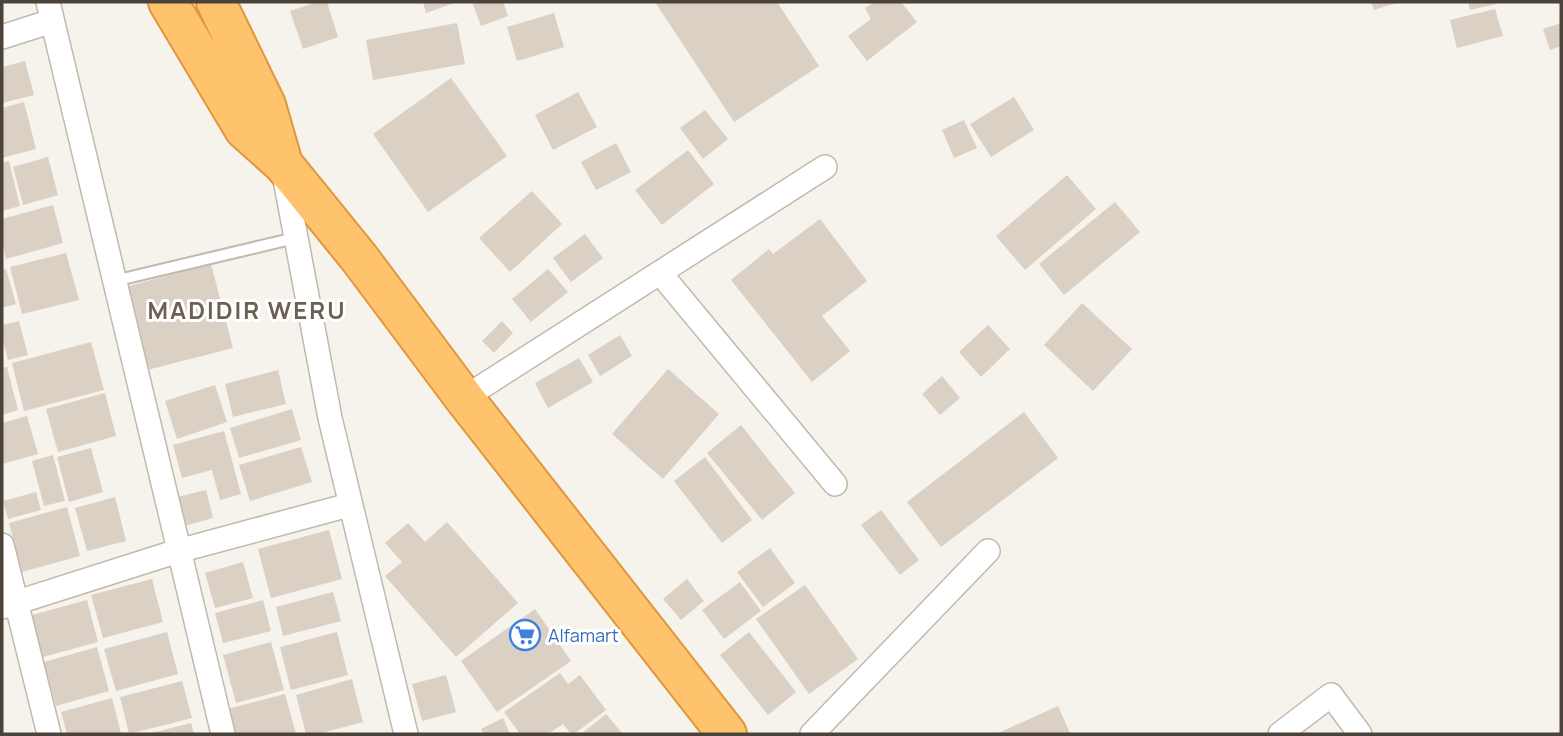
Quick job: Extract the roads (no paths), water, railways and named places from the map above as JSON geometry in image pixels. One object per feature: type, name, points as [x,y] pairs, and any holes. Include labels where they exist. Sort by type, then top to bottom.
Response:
[{"type":"highway","points":[[168,2],[244,129],[283,164],[360,259],[464,398],[727,734]]},
{"type":"highway","points":[[216,2],[266,105],[283,164]]},
{"type":"street","points":[[2,37],[50,11],[223,734]]},
{"type":"street","points":[[283,164],[295,238],[349,505],[406,734]]},
{"type":"street","points":[[464,398],[825,167]]},
{"type":"street","points":[[660,273],[835,484]]},
{"type":"street","points":[[9,605],[178,551],[349,505]]},
{"type":"street","points":[[2,545],[9,605],[49,734]]},
{"type":"street","points":[[812,734],[988,551]]},
{"type":"street","points":[[1280,734],[1331,695],[1360,734]]},
{"type":"lane","points":[[114,281],[295,238]]},
{"type":"place","name":"Alfamart","points":[[525,635]]},
{"type":"district","name":"MADIDIR WERU","points":[[247,309]]}]
